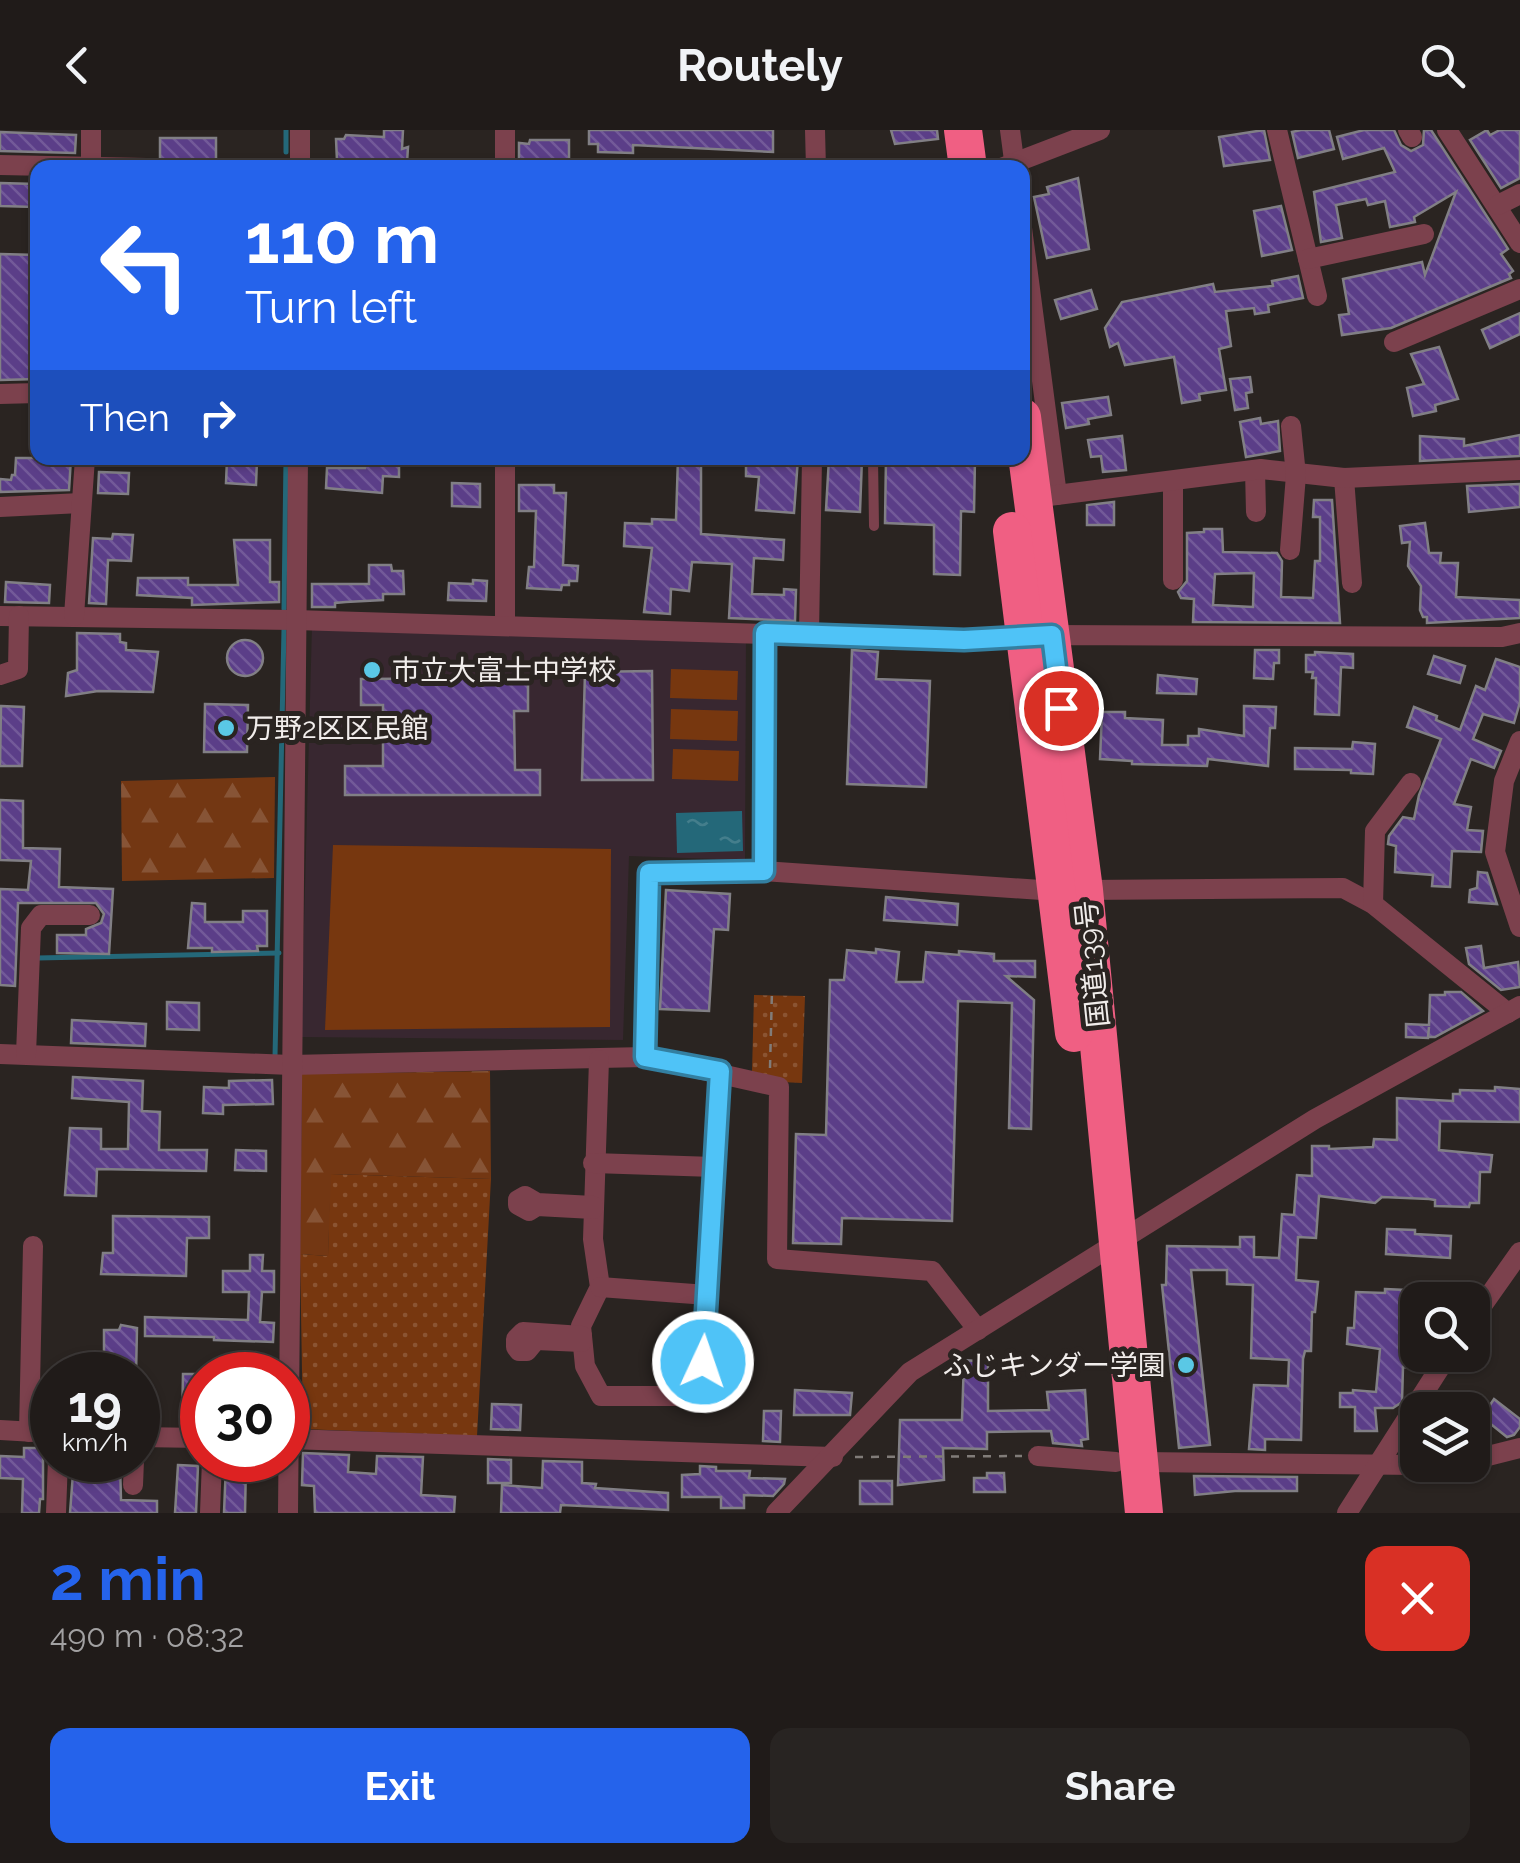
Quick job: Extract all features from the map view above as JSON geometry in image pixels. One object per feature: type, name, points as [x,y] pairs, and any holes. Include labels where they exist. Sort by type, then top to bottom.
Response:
[{"type":"highway","points":[[963,130],[967,160]]},
{"type":"highway","points":[[985,130],[1002,160]]},
{"type":"highway","name":"国道139号","points":[[1030,444],[1045,496],[1038,636]]},
{"type":"highway","name":"国道139号","points":[[1004,465],[1038,636],[1070,890],[1128,1462],[1144,1513]]},
{"type":"highway","name":"国道139号","points":[[1119,1513],[1128,1462]]},
{"type":"street","points":[[91,130],[91,160]]},
{"type":"street","points":[[300,130],[300,160]]},
{"type":"street","points":[[505,130],[505,160]]},
{"type":"street","points":[[815,130],[816,160]]},
{"type":"street","points":[[1006,160],[1010,130]]},
{"type":"street","points":[[1021,160],[1100,130]]},
{"type":"street","points":[[1277,130],[1318,296]]},
{"type":"street","points":[[1447,130],[1520,243]]},
{"type":"street","points":[[0,164],[30,165]]},
{"type":"street","points":[[1498,205],[1520,194]]},
{"type":"street","points":[[1308,259],[1424,234]]},
{"type":"street","points":[[1394,342],[1520,289]]},
{"type":"street","points":[[1030,321],[1045,496],[1255,470],[1344,478],[1520,470]]},
{"type":"street","points":[[0,394],[30,392]]},
{"type":"street","points":[[1290,550],[1296,475],[1292,426]]},
{"type":"street","points":[[74,616],[85,465]]},
{"type":"street","points":[[290,1352],[298,465]]},
{"type":"street","points":[[504,465],[504,625]]},
{"type":"street","points":[[808,634],[812,465]]},
{"type":"street","points":[[1255,470],[1256,512]]},
{"type":"street","points":[[1344,478],[1352,583]]},
{"type":"street","points":[[1173,481],[1173,580]]},
{"type":"street","points":[[0,507],[82,503]]},
{"type":"street","points":[[0,675],[18,669],[9,616],[504,625],[964,640],[1038,636],[1502,637],[1520,633]]},
{"type":"street","points":[[764,871],[765,633]]},
{"type":"street","points":[[1518,915],[1495,852],[1504,781],[1520,742]]},
{"type":"street","points":[[1373,904],[1376,831],[1411,784]]},
{"type":"street","points":[[645,1057],[649,873],[764,871],[1070,890],[1343,888],[1373,904],[1514,1010],[1316,1119],[910,1372],[776,1513]]},
{"type":"street","points":[[26,1054],[31,928],[41,915],[90,916]]},
{"type":"street","points":[[0,1054],[292,1064],[645,1057],[779,1086],[777,1259],[932,1271],[978,1330]]},
{"type":"street","points":[[599,1060],[592,1240],[600,1287],[580,1326],[585,1366],[601,1396],[702,1396],[720,1071]]},
{"type":"street","points":[[593,1163],[714,1167]]},
{"type":"street","points":[[0,1430],[28,1432],[33,1246]]},
{"type":"street","points":[[1490,1294],[1520,1252]]},
{"type":"street","points":[[600,1287],[707,1295]]},
{"type":"street","points":[[1346,1513],[1437,1372]]},
{"type":"street","points":[[310,1439],[833,1457]]},
{"type":"street","points":[[1490,1456],[1520,1448]]},
{"type":"street","points":[[1038,1456],[1128,1462],[1400,1466]]},
{"type":"street","points":[[56,1513],[57,1482]]},
{"type":"street","points":[[210,1513],[211,1482]]},
{"type":"street","points":[[288,1482],[288,1513]]},
{"type":"lane","points":[[874,465],[874,526]]},
{"type":"path","points":[[769,1084],[772,990]]},
{"type":"path","points":[[833,1457],[1038,1456]]},
{"type":"shaded area","points":[[312,626],[746,636],[745,860],[629,856],[623,1040],[301,1037]]},
{"type":"shaded area","points":[[671,669],[738,671],[737,700],[670,698]]},
{"type":"shaded area","points":[[671,709],[738,711],[737,741],[670,739]]},
{"type":"shaded area","points":[[673,749],[739,751],[738,781],[672,779]]},
{"type":"shaded area","points":[[333,845],[611,849],[610,1027],[325,1030]]},
{"type":"shaded area","points":[[754,995],[805,996],[802,1083],[781,1082],[752,1072]]},
{"type":"shaded area","points":[[330,1174],[491,1179],[477,1436],[310,1429],[310,1352],[302,1352],[300,1254],[328,1256]]},
{"type":"green space","points":[[275,777],[274,878],[122,881],[121,781]]},
{"type":"green space","points":[[490,1071],[491,1179],[331,1174],[328,1256],[300,1254],[302,1074]]},
{"type":"water","points":[[742,811],[743,851],[677,853],[676,813]]},
{"type":"building","points":[[384,130],[403,130],[402,149],[408,147],[407,160],[337,160],[336,139],[346,135],[384,137]]},
{"type":"building","points":[[589,130],[773,130],[773,152],[633,145],[633,153],[598,152],[598,144],[589,144]]},
{"type":"building","points":[[891,130],[937,130],[938,139],[895,144]]},
{"type":"building","points":[[1264,130],[1270,160],[1224,166],[1219,137]]},
{"type":"building","points":[[1329,130],[1334,149],[1298,158],[1292,132]]},
{"type":"building","points":[[1364,130],[1394,130],[1401,145],[1411,151],[1423,145],[1424,130],[1431,130],[1508,249],[1501,254],[1513,271],[1509,274],[1511,278],[1391,328],[1342,335],[1339,315],[1349,314],[1343,279],[1422,262],[1425,275],[1456,192],[1414,217],[1415,222],[1390,227],[1385,201],[1368,205],[1366,199],[1336,205],[1342,238],[1321,242],[1314,192],[1395,172],[1384,148],[1343,159],[1337,137]]},
{"type":"building","points":[[1487,130],[1490,135],[1500,130],[1520,130],[1520,178],[1501,188],[1470,140]]},
{"type":"building","points":[[0,132],[76,135],[75,153],[0,151]]},
{"type":"building","points":[[160,138],[216,138],[216,160],[160,160]]},
{"type":"building","points":[[530,140],[569,140],[569,160],[519,160],[519,143],[529,144]]},
{"type":"building","points":[[1078,178],[1089,249],[1047,258],[1034,197],[1049,194],[1047,187]]},
{"type":"building","points":[[0,183],[30,184],[30,207],[0,206]]},
{"type":"building","points":[[1281,206],[1292,250],[1262,256],[1254,211]]},
{"type":"building","points":[[0,254],[30,255],[30,379],[0,380]]},
{"type":"building","points":[[1298,276],[1303,298],[1268,305],[1269,312],[1255,314],[1254,308],[1226,311],[1231,346],[1219,349],[1226,390],[1199,394],[1200,400],[1182,403],[1174,357],[1125,365],[1118,343],[1110,347],[1105,328],[1122,302],[1213,284],[1215,292],[1273,286],[1272,281]]},
{"type":"building","points":[[1091,290],[1097,309],[1061,319],[1055,300]]},
{"type":"building","points":[[1520,313],[1520,334],[1490,348],[1482,330]]},
{"type":"building","points":[[1439,347],[1458,399],[1435,405],[1436,411],[1413,416],[1407,388],[1424,384],[1411,354]]},
{"type":"building","points":[[1250,377],[1248,408],[1235,410],[1230,379]]},
{"type":"building","points":[[1108,397],[1111,415],[1066,428],[1062,403]]},
{"type":"building","points":[[1260,418],[1261,424],[1278,421],[1280,451],[1246,457],[1240,422]]},
{"type":"building","points":[[1520,435],[1520,456],[1420,461],[1420,436],[1464,439],[1464,446]]},
{"type":"building","points":[[1122,436],[1126,470],[1103,472],[1101,456],[1091,457],[1088,440]]},
{"type":"building","points":[[16,458],[30,458],[30,465],[71,465],[69,490],[0,492],[0,479],[11,480]]},
{"type":"building","points":[[227,465],[257,465],[256,485],[226,483]]},
{"type":"building","points":[[399,465],[399,477],[383,476],[382,493],[326,488],[327,468]]},
{"type":"building","points":[[678,465],[701,465],[701,534],[784,540],[783,560],[754,558],[752,594],[784,595],[784,589],[796,590],[795,621],[729,618],[732,564],[692,562],[689,591],[671,589],[670,614],[644,612],[652,548],[624,546],[625,523],[676,520]]},
{"type":"building","points":[[746,465],[797,465],[794,513],[756,510],[759,477],[746,476]]},
{"type":"building","points":[[829,465],[862,465],[860,512],[826,510]]},
{"type":"building","points":[[886,465],[975,465],[974,512],[961,511],[960,575],[934,574],[934,525],[885,523]]},
{"type":"building","points":[[99,472],[129,473],[128,494],[98,493]]},
{"type":"building","points":[[452,483],[480,484],[480,507],[452,506]]},
{"type":"building","points":[[1520,484],[1520,507],[1469,512],[1467,486]]},
{"type":"building","points":[[519,485],[554,485],[554,493],[566,493],[563,565],[578,566],[577,581],[569,581],[561,590],[527,588],[529,567],[534,567],[536,511],[519,511]]},
{"type":"building","points":[[1314,500],[1332,500],[1340,623],[1193,622],[1194,599],[1181,598],[1178,592],[1187,581],[1187,533],[1222,529],[1223,552],[1277,553],[1282,561],[1281,597],[1313,598],[1315,561],[1320,561],[1320,517],[1313,517]],"holes":[[[1254,573],[1253,607],[1213,605],[1215,574]]]},
{"type":"building","points":[[1114,502],[1114,525],[1087,525],[1087,505]]},
{"type":"building","points":[[1425,523],[1429,553],[1441,553],[1440,563],[1458,563],[1456,597],[1520,600],[1520,618],[1427,623],[1420,610],[1421,586],[1408,566],[1410,542],[1402,543],[1400,526]]},
{"type":"building","points":[[113,534],[133,535],[131,561],[108,560],[106,604],[89,603],[93,538],[112,539]]},
{"type":"building","points":[[234,540],[270,540],[270,582],[279,582],[279,602],[192,605],[192,598],[137,595],[138,578],[188,578],[188,585],[238,585]]},
{"type":"building","points":[[369,565],[391,565],[392,571],[403,571],[404,594],[383,594],[383,600],[335,603],[335,607],[312,607],[312,584],[369,584]]},
{"type":"building","points":[[473,580],[487,581],[486,601],[448,600],[449,583],[473,584]]},
{"type":"building","points":[[6,582],[50,585],[49,603],[5,602]]},
{"type":"building","points":[[77,633],[120,634],[126,650],[158,652],[153,692],[98,691],[66,696],[68,673],[77,670]]},
{"type":"building","points":[[245,640],[258,645],[263,658],[258,671],[245,676],[232,671],[227,658],[232,645]]},
{"type":"building","points":[[852,650],[878,652],[876,679],[930,681],[926,787],[847,784]]},
{"type":"building","points":[[1255,650],[1279,650],[1273,679],[1254,678]]},
{"type":"building","points":[[1353,654],[1353,668],[1341,667],[1339,715],[1315,714],[1316,678],[1312,678],[1313,672],[1306,672],[1306,655]]},
{"type":"building","points":[[1434,656],[1465,666],[1460,683],[1428,674]]},
{"type":"building","points":[[1496,659],[1520,667],[1520,702],[1514,723],[1483,714],[1473,739],[1501,751],[1494,768],[1471,759],[1454,804],[1471,807],[1467,830],[1483,831],[1481,852],[1452,851],[1450,887],[1432,886],[1433,875],[1395,872],[1396,846],[1388,844],[1389,836],[1403,817],[1414,819],[1441,739],[1407,727],[1414,707],[1460,730],[1476,686],[1485,690]]},
{"type":"building","points":[[652,671],[653,780],[582,780],[585,672]]},
{"type":"building","points":[[1158,675],[1197,679],[1196,694],[1157,693]]},
{"type":"building","points":[[528,678],[528,711],[514,711],[515,770],[540,770],[540,795],[345,795],[345,766],[383,766],[383,705],[361,705],[361,679]]},
{"type":"building","name":"万野2区区民館","points":[[205,704],[248,705],[247,752],[204,752]]},
{"type":"building","points":[[1,706],[24,707],[22,766],[0,766]]},
{"type":"building","points":[[1244,706],[1276,707],[1275,728],[1270,728],[1268,766],[1208,759],[1207,766],[1100,759],[1102,712],[1163,720],[1162,745],[1188,745],[1188,736],[1199,736],[1199,729],[1244,736]]},
{"type":"building","points":[[1353,742],[1375,744],[1373,774],[1295,769],[1295,748],[1352,749]]},
{"type":"building","points":[[0,800],[23,801],[23,848],[60,849],[59,887],[113,889],[109,954],[57,953],[57,935],[86,935],[86,929],[101,923],[104,914],[96,903],[18,903],[15,986],[0,985],[0,889],[28,890],[31,861],[0,860]]},
{"type":"building","points":[[1478,872],[1487,873],[1497,904],[1469,902],[1470,890],[1477,888]]},
{"type":"building","points":[[666,890],[730,894],[728,930],[714,929],[709,1011],[660,1009]]},
{"type":"building","points":[[886,897],[958,904],[957,925],[884,920]]},
{"type":"building","points":[[192,903],[205,904],[205,922],[243,922],[243,911],[267,911],[267,946],[257,946],[258,951],[188,948]]},
{"type":"building","points":[[1481,946],[1484,968],[1518,962],[1520,987],[1501,990],[1469,964],[1466,948]]},
{"type":"building","points":[[876,949],[899,952],[896,982],[923,982],[926,952],[959,955],[959,951],[994,954],[994,961],[1035,961],[1035,977],[1006,976],[1034,1000],[1031,1129],[1009,1128],[1012,1003],[958,1001],[952,1221],[842,1218],[841,1244],[793,1243],[796,1134],[826,1135],[830,980],[844,980],[847,950],[876,953]]},
{"type":"building","points":[[1461,992],[1483,1011],[1435,1037],[1406,1037],[1406,1024],[1429,1025],[1430,995]]},
{"type":"building","points":[[167,1002],[199,1003],[199,1030],[167,1029]]},
{"type":"building","points":[[72,1020],[146,1024],[145,1046],[71,1043]]},
{"type":"building","points":[[73,1077],[143,1081],[142,1111],[160,1112],[159,1150],[207,1150],[206,1171],[97,1169],[96,1196],[65,1195],[70,1128],[101,1129],[101,1149],[128,1149],[129,1102],[72,1098]]},
{"type":"building","points":[[272,1080],[273,1104],[223,1105],[223,1114],[203,1113],[204,1087],[229,1088],[229,1081]]},
{"type":"building","points":[[1495,1087],[1520,1089],[1520,1122],[1440,1121],[1439,1150],[1492,1155],[1490,1172],[1480,1172],[1479,1203],[1470,1203],[1469,1207],[1435,1206],[1435,1200],[1429,1199],[1382,1197],[1375,1203],[1319,1196],[1316,1238],[1298,1237],[1296,1280],[1318,1282],[1311,1351],[1305,1351],[1303,1359],[1301,1440],[1265,1439],[1265,1450],[1249,1449],[1254,1385],[1288,1386],[1289,1360],[1251,1358],[1253,1285],[1227,1284],[1227,1270],[1191,1270],[1210,1445],[1179,1448],[1162,1285],[1166,1285],[1167,1246],[1240,1247],[1240,1237],[1254,1237],[1254,1257],[1279,1258],[1282,1214],[1294,1215],[1297,1175],[1312,1176],[1312,1146],[1373,1147],[1374,1139],[1397,1140],[1397,1098],[1453,1101],[1453,1094],[1460,1094],[1460,1090],[1495,1091]]},
{"type":"building","points":[[236,1150],[266,1151],[266,1171],[235,1170]]},
{"type":"building","points":[[113,1216],[209,1217],[209,1238],[187,1238],[186,1276],[101,1274],[103,1253],[113,1253]]},
{"type":"building","points":[[1387,1229],[1451,1236],[1450,1258],[1386,1254]]},
{"type":"building","points":[[250,1255],[263,1255],[262,1271],[274,1271],[274,1292],[262,1292],[260,1322],[274,1323],[273,1342],[145,1336],[145,1317],[248,1320],[249,1292],[223,1292],[223,1271],[250,1271]]},
{"type":"building","points":[[1385,1289],[1400,1290],[1400,1403],[1393,1408],[1375,1408],[1377,1431],[1355,1431],[1355,1407],[1340,1407],[1340,1393],[1376,1392],[1380,1349],[1347,1344],[1348,1328],[1354,1328],[1356,1292],[1385,1293]]},
{"type":"building","points":[[121,1325],[137,1328],[136,1352],[104,1352],[104,1330],[119,1330]]},
{"type":"building","points":[[964,1360],[988,1362],[988,1411],[1049,1410],[1047,1392],[1085,1390],[1088,1439],[1081,1440],[1082,1446],[1053,1443],[1051,1431],[987,1432],[987,1449],[943,1448],[944,1480],[898,1485],[900,1420],[962,1420]]},
{"type":"building","points":[[795,1390],[852,1393],[850,1415],[794,1415]]},
{"type":"building","points":[[1494,1399],[1520,1419],[1514,1435],[1507,1437],[1490,1423]]},
{"type":"building","points":[[492,1404],[521,1405],[520,1430],[491,1429]]},
{"type":"building","points":[[764,1411],[781,1411],[780,1442],[763,1441]]},
{"type":"building","points":[[24,1448],[30,1448],[30,1482],[43,1482],[39,1513],[22,1513],[23,1479],[0,1478],[0,1456],[24,1457]]},
{"type":"building","points":[[310,1453],[349,1455],[348,1472],[376,1474],[377,1456],[423,1457],[421,1495],[455,1497],[454,1513],[315,1513],[314,1486],[302,1485],[310,1482]]},
{"type":"building","points":[[488,1459],[511,1460],[511,1483],[488,1483]]},
{"type":"building","points":[[543,1461],[582,1462],[582,1483],[596,1484],[595,1488],[668,1493],[668,1510],[561,1505],[560,1513],[501,1513],[502,1485],[542,1488]]},
{"type":"building","points":[[180,1465],[180,1482],[197,1482],[196,1513],[175,1513]]},
{"type":"building","points":[[700,1466],[716,1467],[716,1471],[750,1471],[749,1478],[785,1479],[773,1496],[744,1495],[744,1508],[721,1508],[721,1497],[682,1497],[682,1475],[700,1474]]},
{"type":"building","points":[[987,1473],[1004,1473],[1005,1492],[974,1492],[974,1478],[987,1478]]},
{"type":"building","points":[[1194,1476],[1297,1477],[1297,1491],[1195,1495]]},
{"type":"building","points":[[860,1481],[892,1481],[892,1504],[860,1504]]},
{"type":"building","points":[[72,1482],[120,1482],[121,1500],[157,1501],[157,1513],[70,1513]]},
{"type":"building","points":[[225,1482],[246,1482],[245,1513],[224,1513]]},
{"type":"waterway","points":[[286,130],[286,152]]},
{"type":"waterway","points":[[284,609],[286,465]]},
{"type":"waterway","points":[[275,1057],[284,629]]},
{"type":"waterway","points":[[37,958],[279,953]]},
{"type":"place","name":"市立大富士中学校","points":[[372,670]]},
{"type":"place","name":"万野2区区民館","points":[[226,728]]},
{"type":"place","name":"ふじキンダー学園","points":[[1186,1365]]},
{"type":"route","points":[[703,1362],[720,1071],[645,1057],[649,873],[764,871],[765,633],[964,640],[1052,635],[1061,708]]}]
